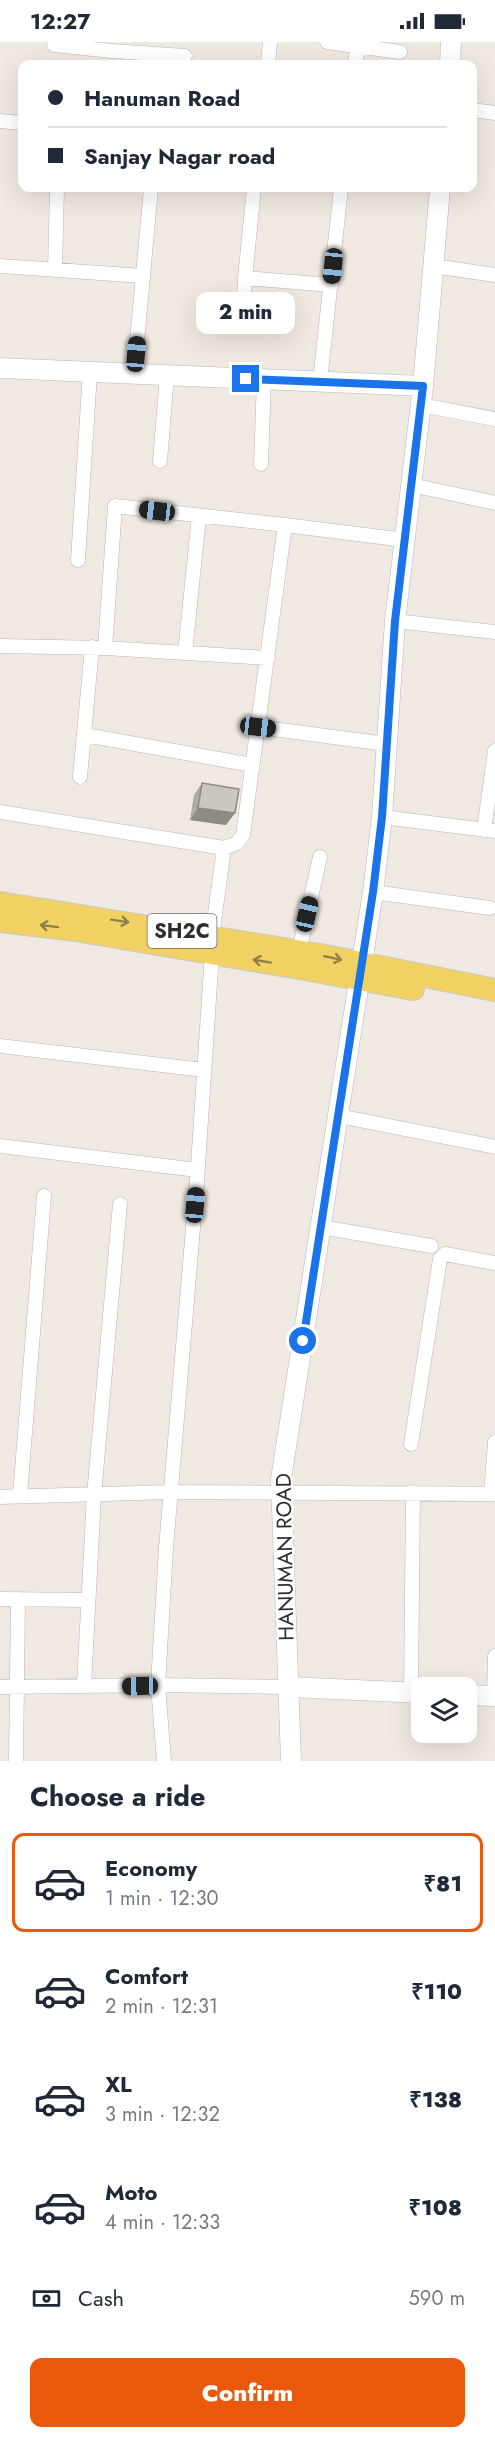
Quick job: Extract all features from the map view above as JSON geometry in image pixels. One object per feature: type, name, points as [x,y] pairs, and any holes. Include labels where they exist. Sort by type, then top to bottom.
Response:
[{"type":"main road","name":"SH2C","points":[[4,912],[75,930],[299,951],[362,972],[495,1004]]},
{"type":"main road","name":"SH2C","points":[[212,944],[362,972],[495,990]]},
{"type":"street","points":[[268,60],[270,42]]},
{"type":"street","points":[[327,42],[357,44],[400,52]]},
{"type":"street","points":[[450,60],[451,42]]},
{"type":"street","points":[[355,60],[357,44]]},
{"type":"street","points":[[54,45],[111,51],[186,54]]},
{"type":"street","points":[[477,111],[495,113]]},
{"type":"street","points":[[0,121],[18,123]]},
{"type":"street","points":[[56,270],[57,192]]},
{"type":"street","points":[[134,374],[151,192]]},
{"type":"street","points":[[243,312],[254,192]]},
{"type":"street","points":[[320,381],[341,192]]},
{"type":"street","name":"HANUMAN ROAD","points":[[291,1761],[281,1479],[373,892],[382,817],[395,621],[422,395],[440,192]]},
{"type":"street","points":[[0,266],[143,276]]},
{"type":"street","points":[[433,266],[495,275]]},
{"type":"street","points":[[246,278],[331,285]]},
{"type":"street","points":[[0,368],[320,381],[422,395],[495,419]]},
{"type":"street","points":[[78,560],[90,372]]},
{"type":"street","points":[[160,461],[167,375]]},
{"type":"street","points":[[261,464],[264,379]]},
{"type":"street","points":[[411,485],[495,503]]},
{"type":"street","points":[[80,777],[115,506],[405,540]]},
{"type":"street","points":[[185,653],[199,516]]},
{"type":"street","points":[[0,812],[224,848],[237,843],[243,835],[285,525]]},
{"type":"street","points":[[395,621],[495,632]]},
{"type":"street","points":[[0,646],[98,648],[268,658]]},
{"type":"street","points":[[258,727],[386,744]]},
{"type":"street","points":[[85,735],[252,765]]},
{"type":"street","points":[[382,817],[490,831],[495,751]]},
{"type":"street","points":[[164,1761],[158,1685],[212,944],[224,848]]},
{"type":"street","points":[[299,951],[320,857]]},
{"type":"street","points":[[373,892],[490,908]]},
{"type":"street","points":[[0,1046],[204,1070]]},
{"type":"street","points":[[339,1116],[495,1147]]},
{"type":"street","points":[[0,1146],[197,1170]]},
{"type":"street","points":[[20,1495],[44,1196]]},
{"type":"street","points":[[84,1686],[94,1495],[120,1204]]},
{"type":"street","points":[[321,1227],[431,1246]]},
{"type":"street","points":[[411,1444],[440,1259],[445,1254],[495,1263]]},
{"type":"street","points":[[0,1497],[171,1492],[493,1494],[495,1442]]},
{"type":"street","points":[[413,1492],[416,1677]]},
{"type":"street","points":[[0,1599],[88,1600]]},
{"type":"street","points":[[16,1761],[18,1599]]},
{"type":"street","points":[[477,1695],[495,1696],[495,1656]]},
{"type":"street","points":[[0,1687],[158,1685],[289,1687],[411,1693]]},
{"type":"building","points":[[202,783],[239,789],[235,813],[198,808]]},
{"type":"route","points":[[246,379],[423,386],[395,621],[382,817],[373,892],[303,1341]]}]
